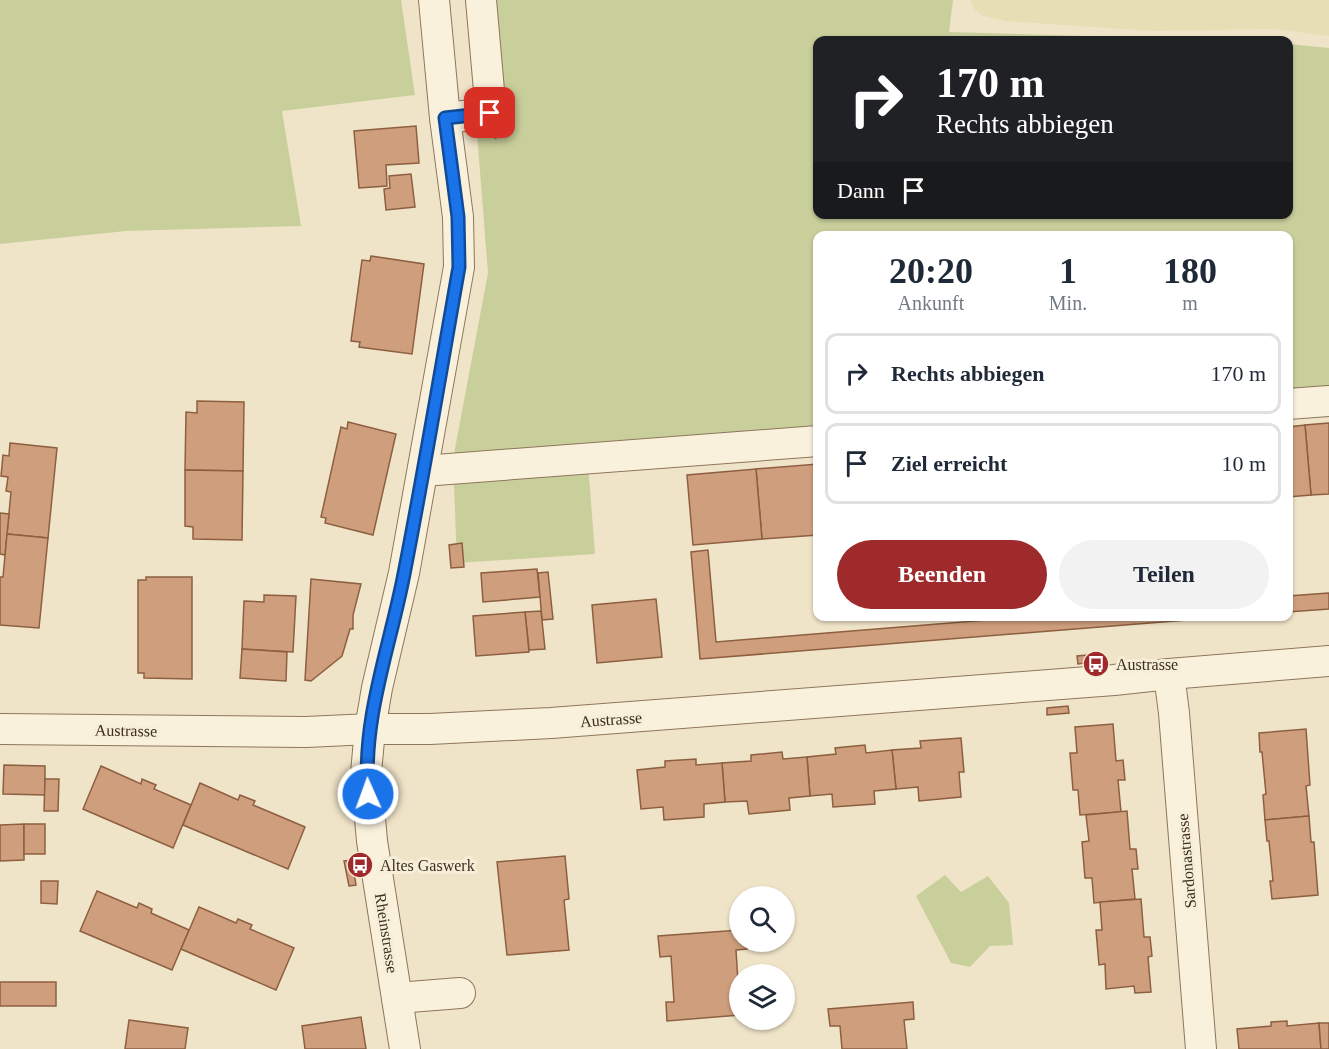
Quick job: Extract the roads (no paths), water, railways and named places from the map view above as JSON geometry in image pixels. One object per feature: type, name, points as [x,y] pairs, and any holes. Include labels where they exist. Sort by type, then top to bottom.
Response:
[{"type":"street","name":"Rheinstrasse","points":[[405,1049],[372,841],[366,773],[376,688],[404,573],[459,267],[458,217],[445,118],[434,0]]},
{"type":"street","points":[[445,118],[490,113],[481,0]]},
{"type":"street","points":[[1293,405],[1329,401]]},
{"type":"street","points":[[423,471],[813,441]]},
{"type":"street","name":"Austrasse","points":[[0,729],[306,732],[551,723],[1114,680],[1329,661]]},
{"type":"street","name":"Sardonastrasse","points":[[1169,674],[1202,1049]]},
{"type":"street","points":[[397,998],[460,993]]},
{"type":"place","name":"Austrasse","points":[[1096,664]]},
{"type":"place","name":"Altes Gaswerk","points":[[360,865]]}]
